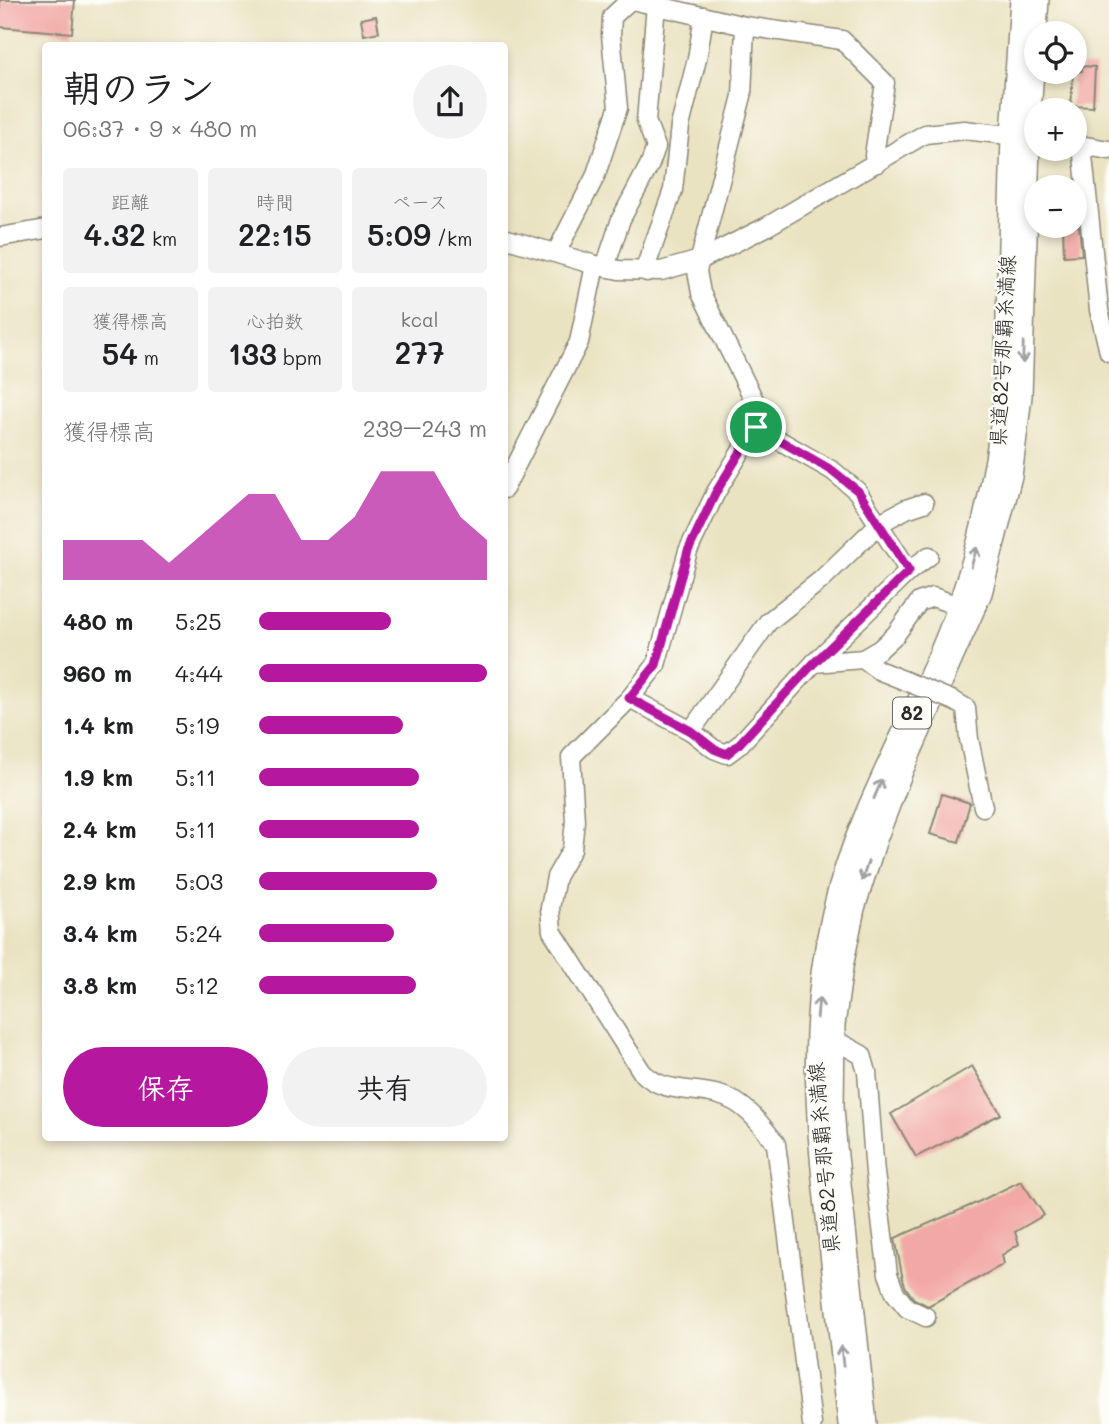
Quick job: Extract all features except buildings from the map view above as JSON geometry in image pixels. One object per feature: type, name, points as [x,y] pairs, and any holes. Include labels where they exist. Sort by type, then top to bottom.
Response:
[{"type":"main road","name":"県道82号那覇糸満線","points":[[1021,0],[1025,98]]},
{"type":"main road","name":"県道82号那覇糸満線","points":[[1029,98],[1038,0]]},
{"type":"main road","name":"県道82号那覇糸満線","points":[[866,1424],[824,1044],[825,952],[843,877],[882,780],[941,650],[966,586],[987,511],[1001,430],[1024,160]]},
{"type":"main road","name":"県道82号那覇糸満線","points":[[849,1424],[816,1107],[824,1044],[863,876],[902,771],[981,593],[1003,514],[1021,396],[1026,161]]},
{"type":"street","points":[[556,253],[595,177],[618,108],[611,35],[612,17],[631,0],[745,26],[842,40],[885,83],[874,155],[877,163]]},
{"type":"street","points":[[508,481],[579,342],[600,266],[656,147],[646,121],[656,5]]},
{"type":"street","points":[[647,272],[647,263],[673,190],[680,126],[697,59],[704,16]]},
{"type":"street","points":[[745,26],[742,96],[697,271],[701,293],[758,408],[756,427],[716,492],[688,551],[656,665],[629,698],[570,757],[575,821],[572,849],[556,877],[550,908],[552,931],[651,1082],[662,1087],[720,1095],[755,1116],[776,1144],[812,1424]]},
{"type":"street","points":[[508,239],[600,266],[647,272],[681,267],[766,227],[925,134],[964,130],[1024,137]]},
{"type":"street","points":[[1087,146],[1109,149]]},
{"type":"street","points":[[1080,161],[1099,310],[1109,352]]},
{"type":"street","points":[[0,237],[42,230]]},
{"type":"street","points":[[756,427],[833,471],[858,491],[909,571]]},
{"type":"street","points":[[691,731],[768,622],[821,580],[880,523],[924,503]]},
{"type":"street","points":[[629,698],[691,731],[714,749],[727,754],[814,663],[909,571],[929,556]]},
{"type":"street","points":[[814,663],[863,659],[880,649],[896,634],[919,602],[933,597],[958,606]]},
{"type":"street","points":[[863,659],[878,670],[966,708],[969,739],[983,807]]},
{"type":"street","points":[[824,1044],[842,1044],[862,1055],[867,1072],[875,1173],[888,1274],[895,1293],[907,1308],[926,1317]]},
{"type":"route","points":[[756,427],[833,471],[858,491],[909,571],[814,663],[727,754],[714,749],[691,731],[629,698],[656,665],[688,551],[716,492],[756,427]]}]
